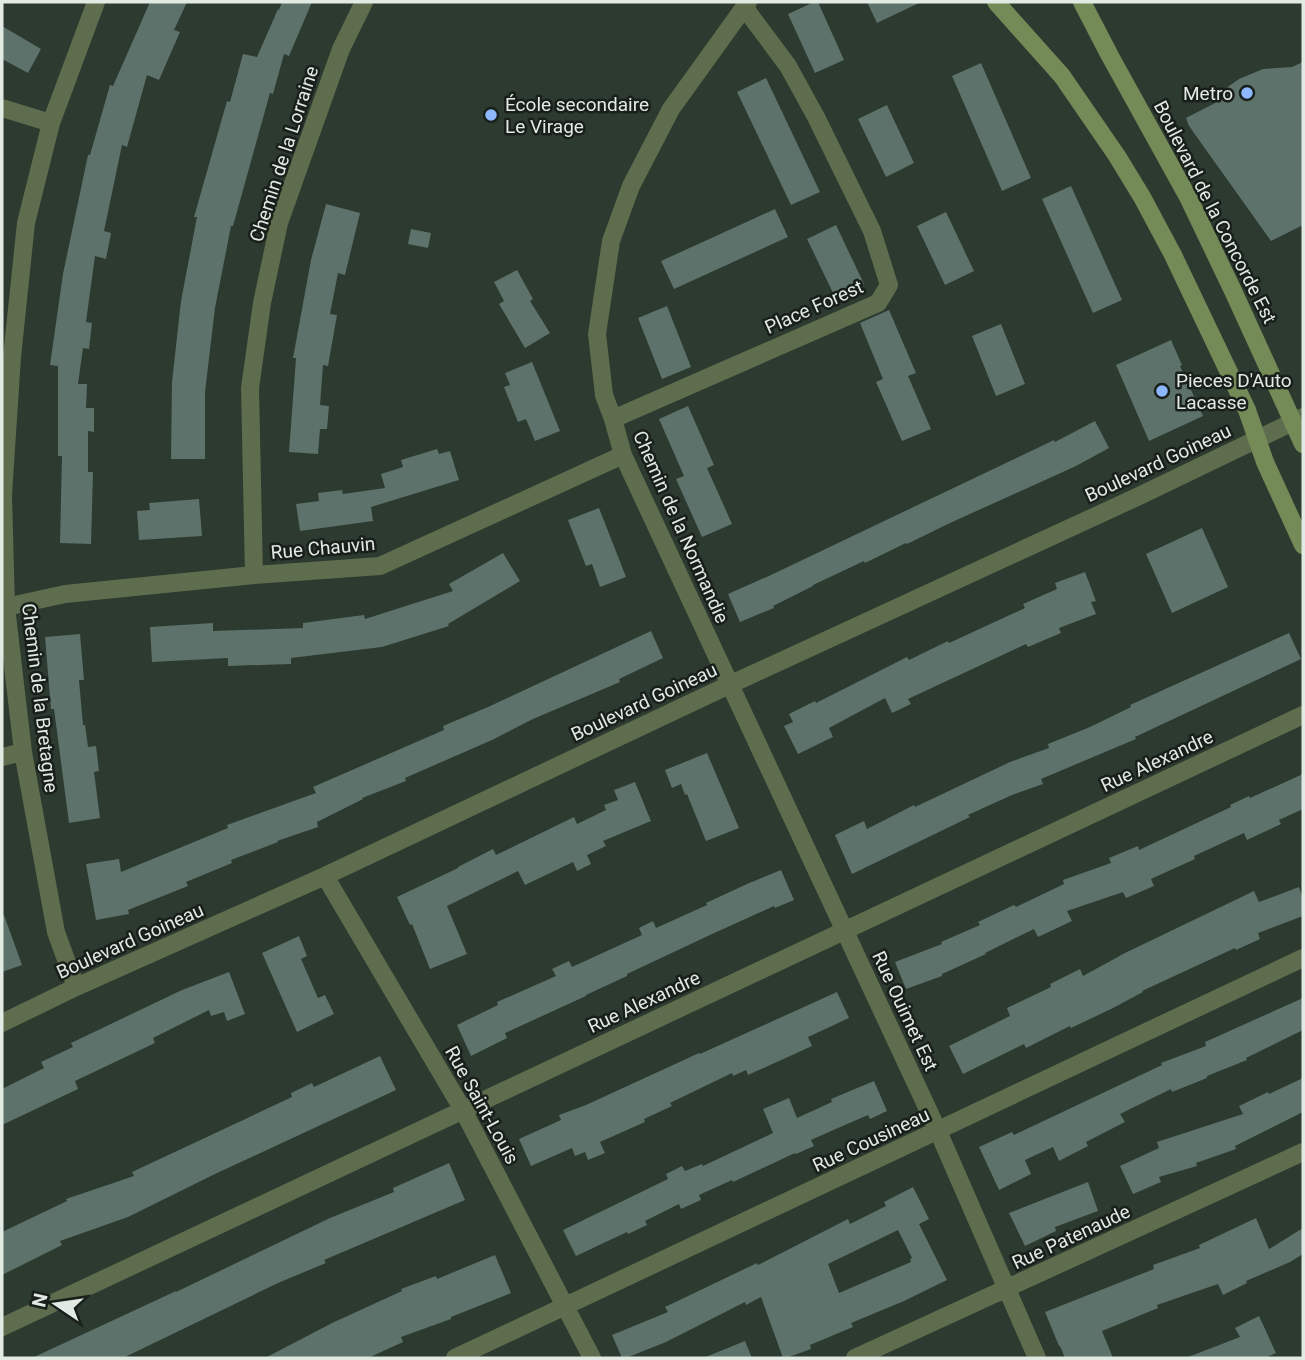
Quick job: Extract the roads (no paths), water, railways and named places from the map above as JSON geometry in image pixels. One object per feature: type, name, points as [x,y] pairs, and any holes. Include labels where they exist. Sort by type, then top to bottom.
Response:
[{"type":"street","name":"Chemin de la Bretagne","points":[[76,987],[56,932],[23,752],[6,607],[3,495],[7,356],[26,223],[51,123],[96,2]]},
{"type":"street","name":"Chemin de la Lorraine","points":[[254,575],[250,388],[262,303],[279,223],[341,49],[364,2]]},
{"type":"street","points":[[996,2],[1062,76],[1129,176],[1161,232],[1247,410],[1265,462],[1303,545]]},
{"type":"street","name":"Boulevard de la Concorde Est","points":[[1082,2],[1189,198],[1298,420],[1303,444]]},
{"type":"street","name":"Chemin de la Normandie","points":[[729,685],[623,455],[604,395],[597,334],[611,241],[631,186],[671,109],[746,4]]},
{"type":"street","name":"Place Forest","points":[[613,419],[878,303],[889,285],[872,231],[816,117],[788,66],[746,4]]},
{"type":"street","points":[[2,108],[51,123]]},
{"type":"street","name":"Boulevard Goineau","points":[[2,1023],[76,987],[325,876],[1298,420]]},
{"type":"street","name":"Rue Chauvin","points":[[6,607],[65,594],[254,575],[380,566],[623,455]]},
{"type":"street","name":"Rue Ouimet Est","points":[[729,685],[938,1131],[1037,1358]]},
{"type":"street","name":"Rue Alexandre","points":[[2,1327],[1303,715]]},
{"type":"street","points":[[2,757],[23,752]]},
{"type":"street","name":"Rue Saint-Louis","points":[[325,876],[463,1110],[592,1358]]},
{"type":"street","name":"Rue Cousineau","points":[[455,1358],[1303,958]]},
{"type":"street","name":"Rue Patenaude","points":[[855,1358],[1303,1152]]},
{"type":"place","name":"Metro","points":[[1247,93]]},
{"type":"place","name":"École secondaire Le Virage","points":[[491,115]]},
{"type":"place","name":"Pieces D'Auto Lacasse","points":[[1162,391]]}]
